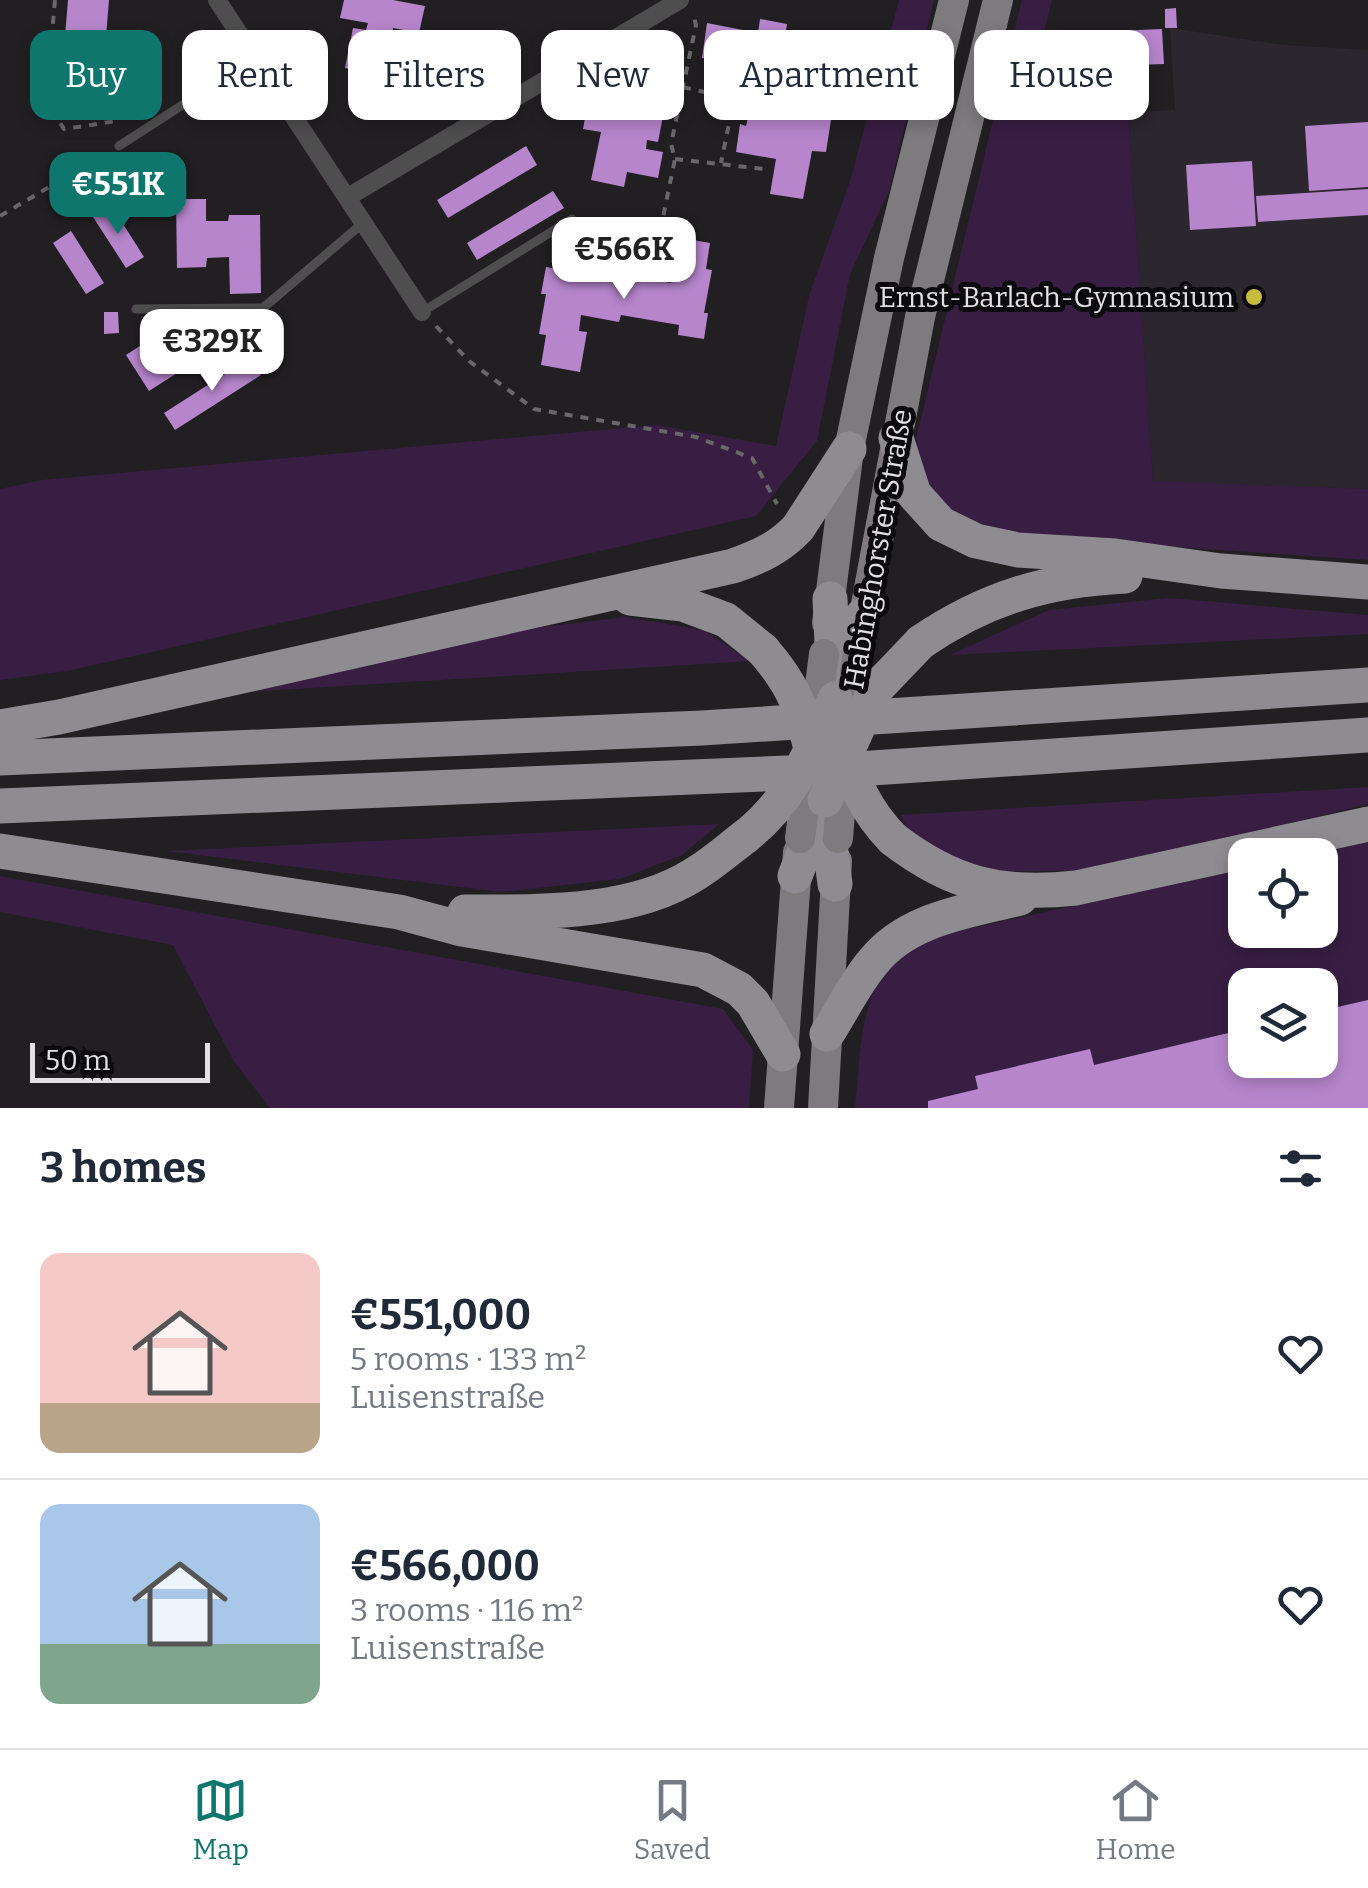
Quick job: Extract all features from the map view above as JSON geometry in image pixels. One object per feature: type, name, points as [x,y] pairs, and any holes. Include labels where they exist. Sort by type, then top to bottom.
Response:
[{"type":"highway","points":[[896,438],[914,494],[941,524],[976,541],[1018,550],[1368,582]]},
{"type":"highway","points":[[0,727],[733,566],[765,555],[798,528],[849,449]]},
{"type":"highway","points":[[399,912],[559,912],[632,900],[692,876],[770,817],[920,642],[962,614],[1004,597],[1080,578],[1221,571]]},
{"type":"highway","points":[[605,594],[684,604],[726,620],[763,650],[787,677],[870,815],[893,839],[923,862],[963,882],[1043,892]]},
{"type":"highway","points":[[794,876],[819,838],[824,800],[841,656],[830,599]]},
{"type":"highway","points":[[841,656],[863,615]]},
{"type":"highway","points":[[0,758],[702,728],[1368,684]]},
{"type":"highway","points":[[0,806],[812,772],[1368,735]]},
{"type":"highway","points":[[827,1034],[873,961],[897,938],[927,922],[1043,892],[1368,824]]},
{"type":"highway","points":[[819,838],[835,884]]},
{"type":"highway","points":[[0,850],[399,912],[462,928],[703,970],[740,989],[753,1003],[783,1054]]},
{"type":"main road","name":"Habinghorster Straße","points":[[830,599],[849,449],[889,258],[954,0]]},
{"type":"main road","name":"Habinghorster Straße","points":[[863,615],[920,317],[998,0]]},
{"type":"main road","name":"Habinghorster Straße","points":[[819,838],[841,656]]},
{"type":"main road","points":[[780,1108],[794,876]]},
{"type":"main road","points":[[823,1108],[835,884]]},
{"type":"street","points":[[217,0],[237,30]]},
{"type":"street","points":[[348,197],[686,6]]},
{"type":"street","points":[[296,120],[422,312]]},
{"type":"lane","points":[[119,146],[182,105]]},
{"type":"lane","points":[[422,312],[572,219]]},
{"type":"lane","points":[[136,309],[263,308],[364,222]]},
{"type":"path","points":[[55,0],[46,101],[64,128],[116,121]]},
{"type":"path","points":[[684,82],[696,25],[686,6]]},
{"type":"path","points":[[684,87],[734,99],[722,163]]},
{"type":"path","points":[[641,226],[661,227],[675,159],[671,144],[676,120]]},
{"type":"path","points":[[0,216],[119,146]]},
{"type":"path","points":[[675,159],[764,170]]},
{"type":"path","points":[[536,241],[637,260]]},
{"type":"path","points":[[422,312],[469,361],[534,409],[696,437],[752,458],[783,514]]},
{"type":"shaded area","points":[[899,0],[934,0],[927,30],[891,30]]},
{"type":"shaded area","points":[[1022,0],[1052,0],[1044,30],[1015,30]]},
{"type":"shaded area","name":"Ernst-Barlach-Gymnasium","points":[[1170,28],[1283,45],[1368,50],[1368,489],[1153,482],[1129,120],[1149,120],[1149,111],[1175,110]]},
{"type":"shaded area","points":[[867,120],[906,120],[889,191],[850,274],[817,441],[756,516],[67,671],[0,680],[0,489],[42,480],[656,425],[776,446],[809,296],[850,181]]},
{"type":"shaded area","points":[[993,120],[1129,120],[1153,481],[1368,489],[1368,560],[1015,536],[987,530],[955,517],[937,499],[921,468],[916,439]]},
{"type":"shaded area","points":[[1169,598],[1368,615],[1368,634],[950,655],[1049,610]]},
{"type":"shaded area","points":[[626,617],[703,630],[751,661],[245,692],[525,629]]},
{"type":"shaded area","points":[[1368,787],[1368,804],[1099,870],[987,872],[911,837],[901,815]]},
{"type":"shaded area","points":[[719,824],[682,855],[620,879],[501,892],[167,851]]},
{"type":"shaded area","points":[[1368,842],[1368,1108],[855,1108],[865,1019],[881,978],[913,946],[949,933],[1228,873],[1228,948],[1338,948],[1338,849]]},
{"type":"shaded area","points":[[0,876],[723,1009],[753,1050],[749,1108],[270,1108],[233,1060],[173,945],[0,912]]},
{"type":"building","points":[[68,0],[109,0],[107,30],[65,30]]},
{"type":"building","points":[[344,0],[393,0],[425,6],[420,30],[366,30],[368,23],[340,18]]},
{"type":"building","points":[[1176,8],[1177,28],[1165,28],[1165,9]]},
{"type":"building","points":[[760,19],[787,24],[786,30],[758,30]]},
{"type":"building","points":[[707,23],[743,30],[706,30]]},
{"type":"building","points":[[1162,29],[1164,64],[1149,65],[1149,30],[1139,30]]},
{"type":"building","points":[[585,120],[662,120],[658,142],[647,140],[646,149],[663,152],[658,178],[627,172],[624,187],[591,180],[601,132],[583,129]]},
{"type":"building","points":[[747,120],[831,120],[826,152],[812,151],[803,199],[770,194],[776,159],[736,152],[740,124],[746,126]]},
{"type":"building","points":[[1368,122],[1368,187],[1309,191],[1305,126]]},
{"type":"building","points":[[526,146],[537,165],[448,218],[437,200]]},
{"type":"building","points":[[1252,161],[1256,226],[1190,230],[1186,165]]},
{"type":"building","points":[[1368,189],[1368,215],[1258,222],[1256,196]]},
{"type":"building","points":[[553,191],[564,208],[477,260],[467,243]]},
{"type":"building","points":[[176,199],[206,199],[206,221],[228,221],[229,215],[260,215],[261,293],[230,294],[229,257],[207,258],[206,267],[177,268]]},
{"type":"building","points":[[111,205],[144,257],[126,268],[93,217]]},
{"type":"building","points":[[71,231],[104,283],[86,294],[53,243]]},
{"type":"building","points":[[670,236],[710,243],[706,269],[712,270],[704,339],[678,335],[679,325],[621,315],[619,322],[581,315],[579,331],[587,332],[580,372],[541,365],[546,335],[539,334],[546,294],[541,294],[546,267],[627,281],[628,276],[671,283],[673,268],[665,267]]},
{"type":"building","points":[[104,312],[118,312],[119,333],[104,334]]},
{"type":"building","points":[[215,323],[227,341],[149,391],[126,355],[169,327],[181,345]]},
{"type":"building","points":[[250,358],[261,375],[175,430],[164,413]]},
{"type":"building","points":[[1368,1000],[1368,1108],[928,1108],[928,1101],[978,1089],[975,1076],[1090,1049],[1094,1065],[1228,1033],[1228,1078],[1338,1078],[1338,1007]]},
{"type":"place","name":"Ernst-Barlach-Gymnasium","points":[[1254,297]]}]
